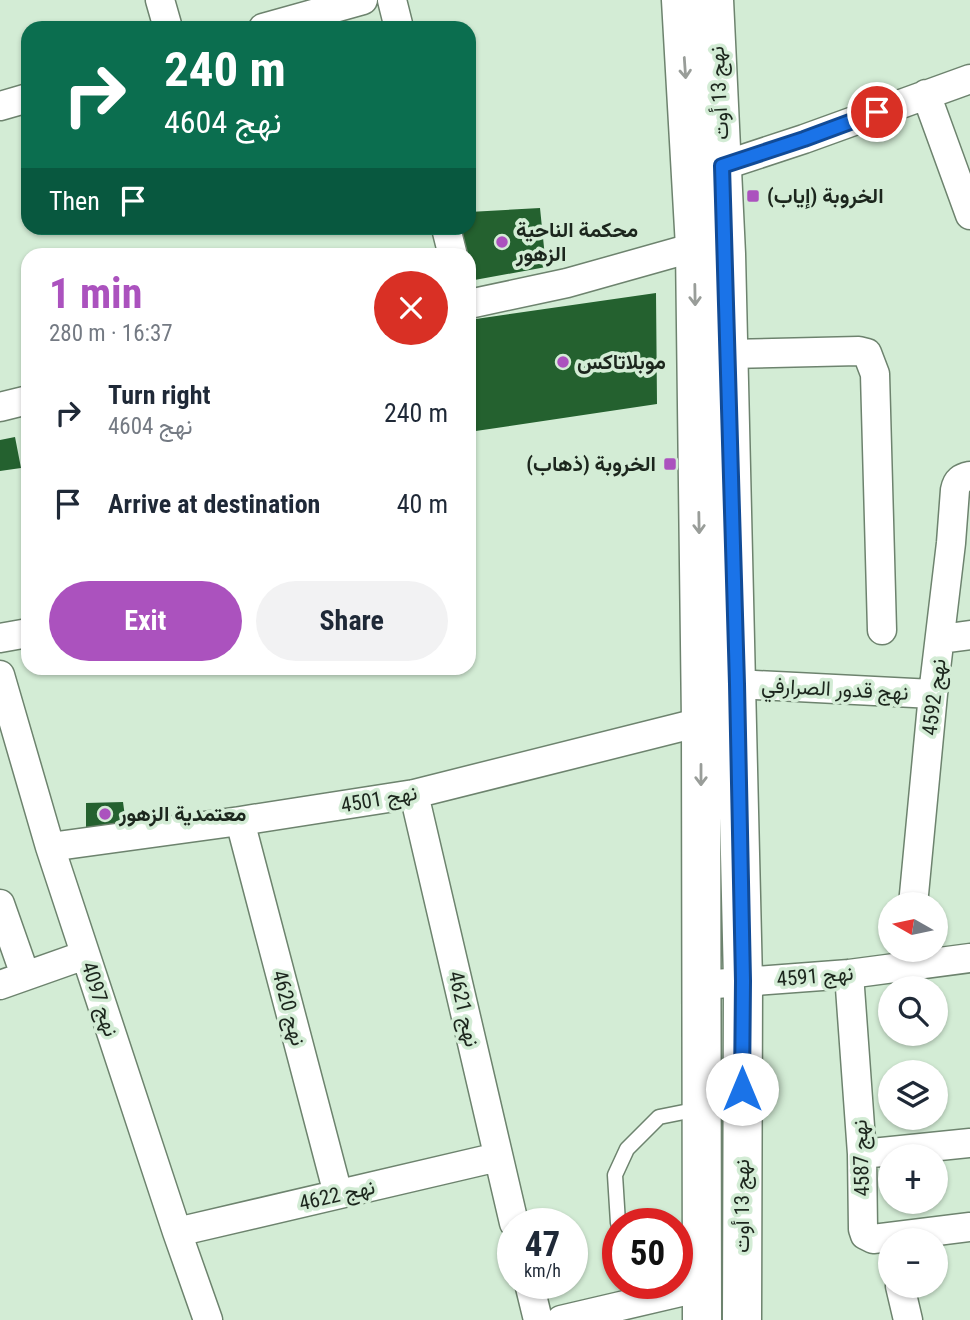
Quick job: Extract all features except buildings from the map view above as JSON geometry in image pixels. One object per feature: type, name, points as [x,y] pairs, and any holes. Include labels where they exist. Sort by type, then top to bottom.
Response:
[{"type":"main road","name":"نهج 13 أوت","points":[[681,0],[695,247],[701,722],[702,1303]]},
{"type":"main road","name":"نهج 13 أوت","points":[[714,0],[722,166],[737,684],[743,981],[742,1320]]},
{"type":"street","points":[[160,0],[166,21]]},
{"type":"street","points":[[289,21],[363,0]]},
{"type":"street","points":[[392,0],[397,21]]},
{"type":"street","points":[[722,166],[970,79]]},
{"type":"street","points":[[926,94],[967,200]]},
{"type":"street","points":[[0,106],[21,100]]},
{"type":"street","points":[[476,302],[567,283],[695,247]]},
{"type":"street","points":[[728,354],[867,353],[875,374],[883,630]]},
{"type":"street","points":[[0,407],[21,402]]},
{"type":"street","name":"نهج 4592","points":[[914,892],[933,694],[960,542],[962,483]]},
{"type":"street","points":[[0,638],[21,634]]},
{"type":"street","points":[[941,639],[970,635]]},
{"type":"street","name":"نهج 4097","points":[[0,675],[50,848],[208,1320]]},
{"type":"street","name":"نهج قدور الصرارفي","points":[[737,684],[933,694]]},
{"type":"street","name":"نهج 4501","points":[[50,848],[414,794],[701,722]]},
{"type":"street","name":"نهج 4621","points":[[414,794],[510,1208]]},
{"type":"street","name":"نهج 4620","points":[[240,821],[338,1194]]},
{"type":"street","points":[[0,904],[12,980],[85,955]]},
{"type":"street","name":"نهج 4591","points":[[948,958],[970,958]]},
{"type":"street","name":"نهج 4591","points":[[702,985],[849,974],[893,962]]},
{"type":"street","name":"نهج 4587","points":[[849,974],[862,1154],[863,1229],[869,1238],[878,1240]]},
{"type":"street","points":[[862,1154],[970,1143]]},
{"type":"street","name":"نهج 4622","points":[[177,1232],[498,1157]]},
{"type":"street","name":"نهج 4587","points":[[948,1231],[970,1227]]},
{"type":"street","points":[[903,1298],[908,1320]]},
{"type":"street","points":[[533,1299],[538,1320]]},
{"type":"street","points":[[561,1320],[623,1299]]},
{"type":"lane","points":[[617,1208],[615,1175],[626,1149],[659,1116],[702,1108]]},
{"type":"place","name":"الخروبة (إياب)","points":[[753,196]]},
{"type":"place","name":"محكمة الناحية الزهور","points":[[502,242]]},
{"type":"place","name":"موبلاتاكس","points":[[563,362]]},
{"type":"place","name":"الخروبة (ذهاب)","points":[[670,464]]},
{"type":"place","name":"معتمدية الزهور","points":[[105,814]]},
{"type":"route","points":[[742,1089],[743,981],[737,684],[722,166],[877,112]]}]
